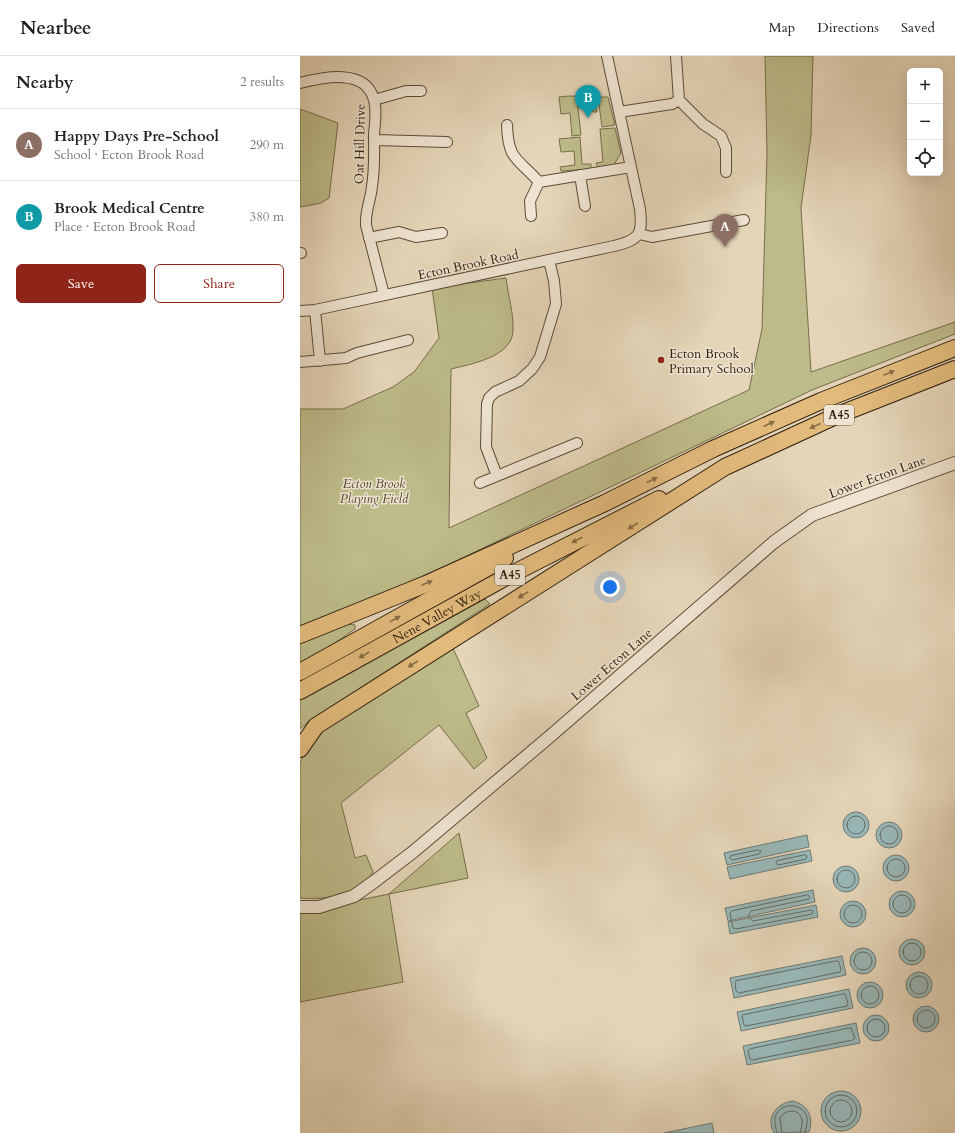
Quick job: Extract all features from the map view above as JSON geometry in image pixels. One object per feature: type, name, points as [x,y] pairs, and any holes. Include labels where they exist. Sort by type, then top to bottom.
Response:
[{"type":"highway","name":"A45","points":[[604,503],[713,449],[821,400],[955,348]]},
{"type":"highway","name":"A45","points":[[725,466],[838,415],[955,368]]},
{"type":"highway","points":[[300,749],[316,726],[725,466]]},
{"type":"highway","name":"Nene Valley Way","points":[[300,691],[508,576],[725,466]]},
{"type":"highway","points":[[300,635],[426,584],[604,503]]},
{"type":"highway","name":"Nene Valley Way","points":[[300,672],[604,503]]},
{"type":"street","points":[[607,56],[640,209],[641,222],[639,234],[652,237],[744,220]]},
{"type":"street","points":[[676,56],[679,100],[703,124],[721,136],[726,148],[726,172]]},
{"type":"street","name":"Oat Hill Drive","points":[[300,83],[336,76],[354,79],[369,89],[374,100],[372,186],[365,213],[369,238],[384,295]]},
{"type":"street","points":[[374,100],[406,91],[421,91]]},
{"type":"street","points":[[619,112],[672,104],[679,100]]},
{"type":"street","points":[[507,125],[507,141],[514,159],[538,182]]},
{"type":"street","points":[[374,140],[447,142]]},
{"type":"street","points":[[538,182],[631,167]]},
{"type":"street","points":[[580,175],[585,206]]},
{"type":"street","points":[[531,216],[530,200],[538,182]]},
{"type":"street","points":[[369,238],[399,232],[416,236],[442,233]]},
{"type":"street","name":"Ecton Brook Road","points":[[300,311],[315,310],[630,242],[639,234]]},
{"type":"street","points":[[497,476],[486,447],[487,404],[489,398],[495,392],[519,380],[532,369],[540,356],[556,304],[556,295],[549,260]]},
{"type":"street","points":[[315,310],[320,361]]},
{"type":"street","points":[[300,362],[346,358],[356,353],[408,340]]},
{"type":"street","points":[[480,483],[576,443]]},
{"type":"street","name":"Lower Ecton Lane","points":[[300,907],[319,907],[354,896],[413,852],[795,526],[819,512],[955,463]]},
{"type":"green space","name":"Ecton Brook Playing Field","points":[[765,56],[813,56],[811,135],[801,208],[811,372],[955,322],[955,334],[812,390],[448,565],[325,619],[300,628],[300,409],[343,409],[393,387],[414,372],[439,338],[432,288],[506,278],[513,318],[511,340],[506,347],[489,358],[479,362],[451,369],[449,528],[749,390],[762,329],[767,153]]},
{"type":"green space","points":[[569,96],[595,97],[597,112],[593,112],[591,97],[577,99],[581,135],[572,136],[570,113],[561,114],[559,97]]},
{"type":"green space","points":[[598,97],[608,97],[615,125],[602,127]]},
{"type":"green space","points":[[300,109],[338,123],[329,198],[321,203],[300,207]]},
{"type":"green space","points":[[615,128],[621,153],[615,163],[616,165],[598,168],[596,163],[603,162],[600,129]]},
{"type":"green space","points":[[580,137],[582,164],[591,164],[591,169],[561,171],[560,167],[575,165],[574,151],[561,152],[559,139]]},
{"type":"green space","points":[[485,599],[490,604],[309,721],[300,729],[300,699]]},
{"type":"green space","points":[[348,624],[355,625],[355,629],[332,645],[300,663],[300,643]]},
{"type":"green space","points":[[452,646],[479,706],[466,713],[487,758],[474,769],[439,725],[341,803],[355,858],[366,855],[373,872],[363,885],[347,893],[332,897],[316,899],[300,898],[300,764],[304,753],[317,731]]},
{"type":"green space","points":[[459,833],[468,878],[389,894]]},
{"type":"green space","points":[[389,894],[403,982],[300,1002],[300,912]]},
{"type":"water","points":[[856,812],[865,816],[869,825],[865,834],[856,838],[847,834],[843,825],[847,816]]},
{"type":"water","points":[[889,822],[898,826],[902,835],[898,844],[889,848],[880,844],[876,835],[880,826]]},
{"type":"water","points":[[807,835],[809,847],[727,865],[724,853]]},
{"type":"water","points":[[810,850],[812,861],[730,879],[727,867]]},
{"type":"water","points":[[896,855],[905,859],[909,868],[905,877],[896,881],[887,877],[883,868],[887,859]]},
{"type":"water","points":[[846,866],[855,870],[859,879],[855,888],[846,892],[837,888],[833,879],[837,870]]},
{"type":"water","points":[[813,890],[815,902],[728,921],[725,908]]},
{"type":"water","points":[[902,891],[911,895],[915,904],[911,913],[902,917],[893,913],[889,904],[893,895]]},
{"type":"water","points":[[853,901],[862,905],[866,914],[862,923],[853,927],[844,923],[840,914],[844,905]]},
{"type":"water","points":[[816,905],[818,917],[730,934],[728,922]]},
{"type":"water","points":[[912,939],[921,943],[925,952],[921,961],[912,965],[903,961],[899,952],[903,943]]},
{"type":"water","points":[[863,948],[872,952],[876,961],[872,970],[863,974],[854,970],[850,961],[854,952]]},
{"type":"water","points":[[842,956],[846,975],[734,998],[730,978]]},
{"type":"water","points":[[919,972],[928,976],[932,985],[928,994],[919,998],[910,994],[906,985],[910,976]]},
{"type":"water","points":[[870,982],[879,986],[883,995],[879,1004],[870,1008],[861,1004],[857,995],[861,986]]},
{"type":"water","points":[[849,989],[853,1008],[741,1031],[737,1012]]},
{"type":"water","points":[[926,1006],[935,1010],[939,1019],[935,1028],[926,1032],[917,1028],[913,1019],[917,1010]]},
{"type":"water","points":[[876,1015],[885,1019],[889,1028],[885,1037],[876,1041],[867,1037],[863,1028],[867,1019]]},
{"type":"water","points":[[856,1023],[860,1043],[747,1065],[743,1046]]},
{"type":"water","points":[[845,1091],[852,1094],[858,1100],[861,1111],[860,1119],[852,1128],[845,1131],[837,1131],[830,1128],[822,1119],[821,1107],[824,1100],[833,1092]]},
{"type":"water","points":[[793,1101],[803,1105],[808,1112],[811,1121],[809,1132],[774,1133],[771,1122],[774,1112],[787,1102]]},
{"type":"water","points":[[712,1123],[714,1133],[664,1133]]},
{"type":"place","name":"Brook Medical Centre","points":[[588,118]]},
{"type":"place","name":"Happy Days Pre-School","points":[[725,247]]},
{"type":"place","name":"Ecton Brook Primary School","points":[[661,360]]}]
